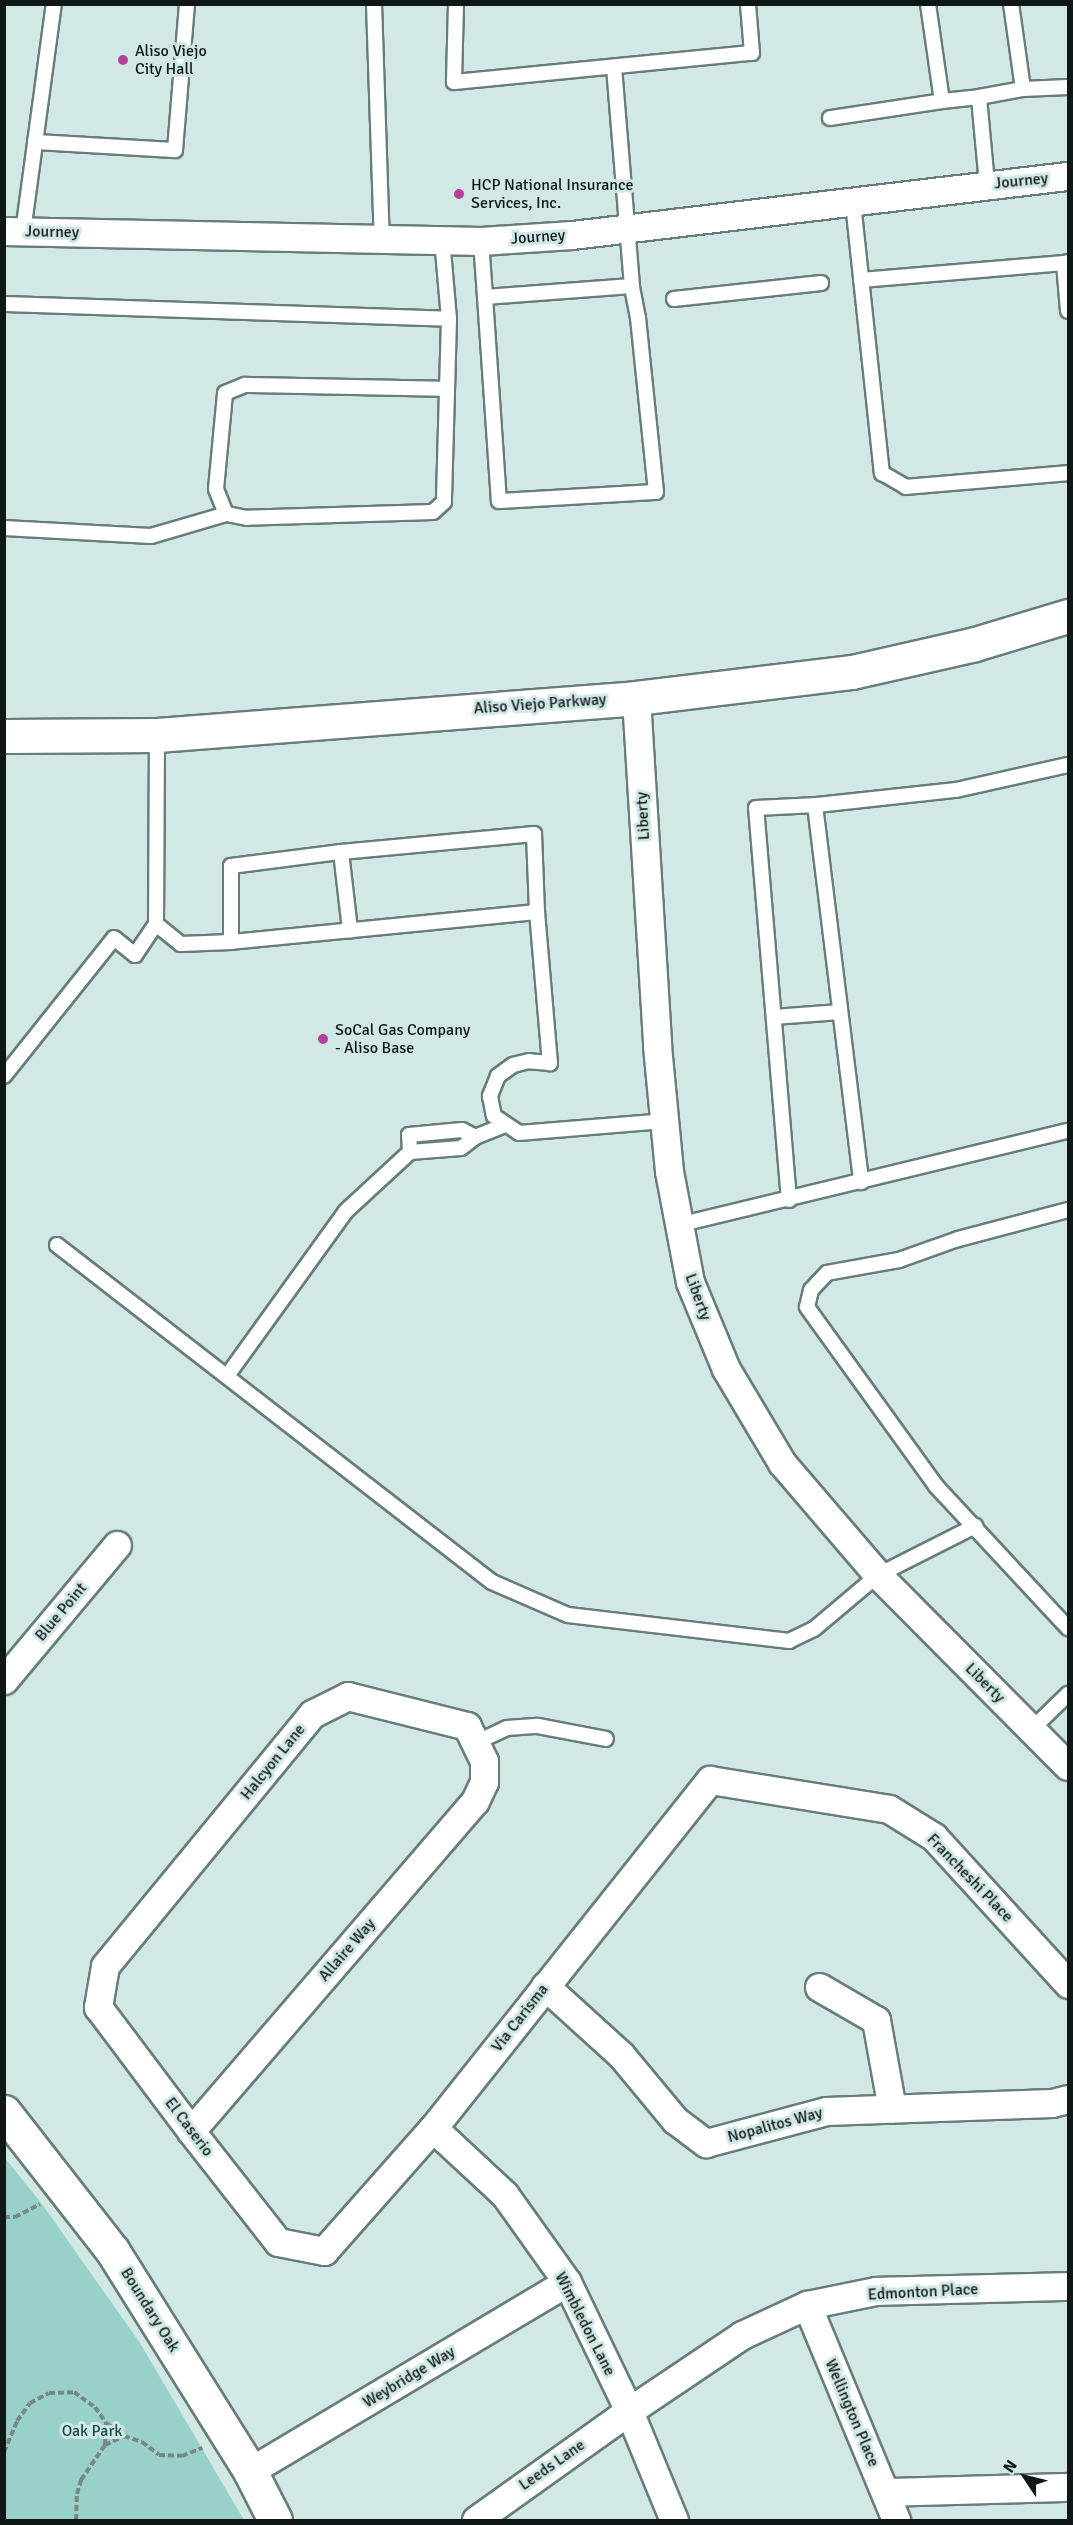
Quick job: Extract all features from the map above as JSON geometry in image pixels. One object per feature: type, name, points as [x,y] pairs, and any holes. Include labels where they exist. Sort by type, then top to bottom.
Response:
[{"type":"main road","name":"Aliso Viejo Parkway","points":[[4,736],[157,735],[636,698],[852,672],[975,644],[1068,616]]},
{"type":"main road","name":"Boundary Oak","points":[[4,2112],[112,2250],[250,2471],[275,2520]]},
{"type":"street","name":"Journey","points":[[14,231],[481,241],[628,228],[1068,176]]},
{"type":"street","name":"Liberty","points":[[636,698],[655,1023],[664,1121],[678,1225],[690,1282],[726,1369],[782,1463],[878,1575],[1068,1766]]},
{"type":"street","name":"Blue Point","points":[[4,1680],[117,1545]]},
{"type":"street","name":"Halcyon Lane","points":[[105,1966],[312,1714],[348,1696],[467,1726],[480,1752]]},
{"type":"street","name":"Allaire Way","points":[[191,2131],[475,1802],[484,1782],[480,1752]]},
{"type":"street","name":"Francheshi Place","points":[[710,1780],[889,1809],[934,1837],[1068,1983]]},
{"type":"street","name":"Via Carisma","points":[[324,2252],[432,2128],[710,1780]]},
{"type":"street","name":"El Caserio","points":[[105,1966],[98,2007],[191,2131],[278,2242],[324,2252]]},
{"type":"street","name":"Nopalitos Way","points":[[545,1986],[621,2055],[675,2120],[706,2143],[826,2111],[1052,2103],[1068,2099]]},
{"type":"street","points":[[819,1987],[876,2020],[892,2109]]},
{"type":"street","name":"Wimbledon Lane","points":[[432,2128],[505,2195],[567,2282],[629,2411],[674,2520]]},
{"type":"street","name":"Weybridge Way","points":[[250,2471],[567,2282]]},
{"type":"street","name":"Edmonton Place","points":[[629,2411],[742,2336],[807,2306],[876,2292],[1068,2286]]},
{"type":"street","name":"Wellington Place","points":[[807,2306],[896,2520]]},
{"type":"street","name":"Leeds Lane","points":[[476,2520],[629,2411]]},
{"type":"street","points":[[886,2492],[1068,2487]]},
{"type":"lane","points":[[14,231],[35,142],[54,4]]},
{"type":"lane","points":[[35,142],[175,150],[187,4]]},
{"type":"lane","points":[[374,4],[382,238]]},
{"type":"lane","points":[[456,4],[454,82],[614,69],[752,53],[748,4]]},
{"type":"lane","points":[[928,4],[942,101]]},
{"type":"lane","points":[[1011,4],[1023,89]]},
{"type":"lane","points":[[481,241],[499,501],[656,492],[638,318],[632,286],[614,69]]},
{"type":"lane","points":[[830,118],[1023,89],[1068,87]]},
{"type":"lane","points":[[979,97],[987,184]]},
{"type":"lane","points":[[853,203],[882,473],[906,487],[1068,473]]},
{"type":"lane","points":[[4,528],[151,536],[226,514],[247,518],[433,512],[444,502],[449,319],[442,239]]},
{"type":"lane","points":[[861,280],[1066,262],[1068,311]]},
{"type":"lane","points":[[674,299],[821,283]]},
{"type":"lane","points":[[485,297],[632,286]]},
{"type":"lane","points":[[4,304],[449,319]]},
{"type":"lane","points":[[226,514],[216,489],[225,393],[245,385],[447,389]]},
{"type":"lane","points":[[4,1076],[114,938],[135,955],[156,924],[157,735]]},
{"type":"lane","points":[[789,1200],[756,808],[815,805],[956,790],[1068,765]]},
{"type":"lane","points":[[815,805],[861,1182]]},
{"type":"lane","points":[[231,942],[231,866],[341,852],[534,834],[537,912],[550,1063],[529,1061],[513,1065],[498,1076],[490,1096],[494,1116],[504,1125],[519,1133],[664,1121]]},
{"type":"lane","points":[[341,852],[350,930]]},
{"type":"lane","points":[[156,924],[181,944],[231,942],[537,912]]},
{"type":"lane","points":[[774,1017],[840,1012]]},
{"type":"lane","points":[[227,1376],[346,1211],[410,1152],[461,1148],[475,1137],[504,1125]]},
{"type":"lane","points":[[410,1152],[409,1135],[462,1130],[475,1137]]},
{"type":"lane","points":[[678,1225],[1068,1131]]},
{"type":"lane","points":[[1068,1210],[958,1239],[899,1260],[827,1273],[811,1290],[807,1307],[936,1485],[1068,1628]]},
{"type":"lane","points":[[57,1245],[492,1582],[544,1607],[568,1615],[789,1641],[814,1629],[878,1575],[975,1526]]},
{"type":"lane","points":[[1031,1730],[1068,1694]]},
{"type":"lane","points":[[480,1752],[507,1728],[538,1726],[606,1739]]},
{"type":"path","points":[[4,2217],[15,2217],[45,2200]]},
{"type":"path","points":[[4,2452],[17,2421],[30,2403],[49,2393],[74,2392],[95,2407],[106,2423],[124,2436],[142,2442],[159,2455],[182,2456],[207,2447]]},
{"type":"path","points":[[105,2445],[106,2423]]},
{"type":"path","points":[[76,2520],[77,2494],[81,2480],[105,2445],[124,2436]]},
{"type":"green space","name":"Oak Park","points":[[5,2158],[42,2204],[140,2343],[244,2520],[5,2520]]},
{"type":"place","name":"Aliso Viejo City Hall","points":[[123,60]]},
{"type":"place","name":"HCP National Insurance Services, Inc.","points":[[459,194]]},
{"type":"place","name":"SoCal Gas Company - Aliso Base","points":[[323,1039]]}]
